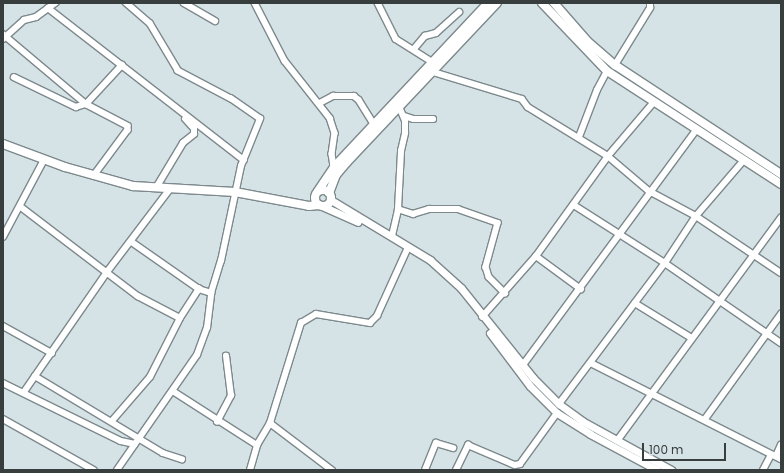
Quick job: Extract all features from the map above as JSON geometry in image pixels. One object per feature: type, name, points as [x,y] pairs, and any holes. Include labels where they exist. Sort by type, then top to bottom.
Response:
[{"type":"main road","points":[[298,203],[317,194],[334,167],[434,63],[488,3]]},
{"type":"main road","points":[[3,144],[44,160],[94,176],[133,186],[235,192],[298,203],[320,206],[328,205],[336,175],[346,163],[497,3]]},
{"type":"main road","points":[[542,3],[608,71],[696,130],[781,184]]},
{"type":"main road","points":[[554,3],[588,41],[615,65],[781,174]]},
{"type":"main road","points":[[317,194],[330,196]]},
{"type":"main road","points":[[317,194],[320,206]]},
{"type":"street","points":[[117,470],[197,356],[207,328],[211,293],[221,261],[235,192],[244,160],[260,119],[231,99],[178,71],[150,24],[126,3]]},
{"type":"street","points":[[184,3],[215,21]]},
{"type":"street","points":[[254,3],[285,61],[320,103],[330,118],[335,133],[332,154],[334,167]]},
{"type":"street","points":[[378,3],[396,39],[434,63]]},
{"type":"street","points":[[615,65],[650,8],[650,3]]},
{"type":"street","points":[[94,176],[128,130],[128,126],[86,104],[4,36],[24,20],[36,17],[51,5],[122,66],[244,160]]},
{"type":"street","points":[[414,49],[425,36],[436,33],[459,12]]},
{"type":"street","points":[[14,77],[76,107],[86,104],[122,66]]},
{"type":"street","points":[[579,138],[597,90],[608,71]]},
{"type":"street","points":[[433,72],[522,99],[528,107],[608,156],[649,191],[696,216],[781,273]]},
{"type":"street","points":[[320,103],[333,96],[354,96],[359,100],[374,124]]},
{"type":"street","points":[[482,317],[505,293],[536,256],[608,156],[654,102]]},
{"type":"street","points":[[392,236],[398,210],[401,152],[405,133],[404,116],[399,107]]},
{"type":"street","points":[[156,188],[183,143],[194,134],[194,129],[177,109]]},
{"type":"street","points":[[404,116],[414,119],[433,119]]},
{"type":"street","points":[[523,364],[581,289],[621,234],[649,191],[696,130]]},
{"type":"street","points":[[4,234],[21,207],[44,160]]},
{"type":"street","points":[[559,404],[665,263],[696,216],[744,160]]},
{"type":"street","points":[[24,392],[107,272],[132,242],[170,189]]},
{"type":"street","points":[[330,196],[435,265],[461,288],[482,317],[559,404],[582,421],[671,470]]},
{"type":"street","points":[[574,205],[665,263],[781,343]]},
{"type":"street","points":[[320,206],[358,222],[407,250],[433,269],[457,290],[525,381],[557,412],[657,470]]},
{"type":"street","points":[[21,207],[138,296],[180,318]]},
{"type":"street","points":[[398,210],[413,214],[429,209],[458,208],[498,223],[486,267],[489,277],[505,293]]},
{"type":"street","points":[[616,441],[781,218]]},
{"type":"street","points":[[132,242],[199,289],[211,293]]},
{"type":"street","points":[[250,470],[257,445],[270,423],[301,323],[316,314],[370,323],[376,316],[407,250]]},
{"type":"street","points":[[536,256],[581,289]]},
{"type":"street","points":[[112,421],[150,377],[180,318],[199,289]]},
{"type":"street","points":[[635,303],[692,338]]},
{"type":"street","points":[[705,418],[781,314]]},
{"type":"street","points":[[3,326],[52,353]]},
{"type":"street","points":[[217,422],[231,396],[226,356]]},
{"type":"street","points":[[591,363],[705,418],[776,456]]},
{"type":"street","points":[[34,376],[112,421],[163,453],[182,459]]},
{"type":"street","points":[[3,384],[24,392],[121,441],[135,444]]},
{"type":"street","points":[[173,391],[217,422],[257,445]]},
{"type":"street","points":[[456,470],[468,445],[517,468],[557,412]]},
{"type":"street","points":[[3,419],[94,470]]},
{"type":"street","points":[[270,423],[332,470]]},
{"type":"street","points":[[425,470],[436,443],[453,448]]},
{"type":"street","points":[[763,470],[776,456],[781,445]]}]
